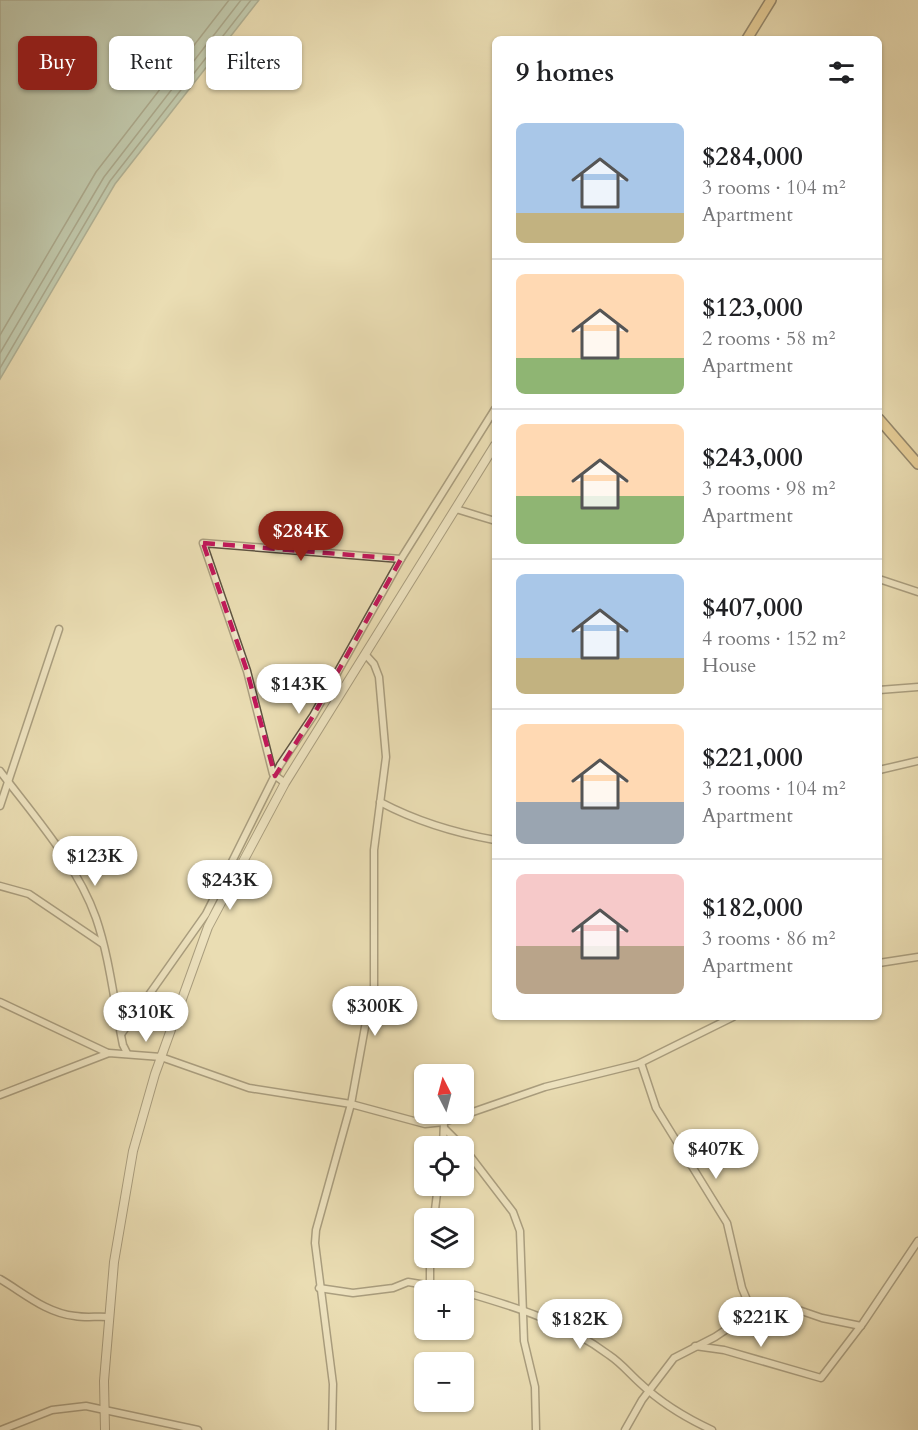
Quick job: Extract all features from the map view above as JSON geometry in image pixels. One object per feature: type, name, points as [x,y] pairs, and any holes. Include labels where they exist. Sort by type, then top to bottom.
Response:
[{"type":"main road","points":[[749,36],[771,0]]},
{"type":"main road","points":[[882,422],[918,464]]},
{"type":"street","points":[[122,1034],[214,900],[275,776],[313,716],[401,559],[492,414]]},
{"type":"street","points":[[105,1430],[108,1317],[114,1262],[133,1151],[161,1057],[208,927],[285,783],[492,450]]},
{"type":"street","points":[[456,509],[492,520]]},
{"type":"street","points":[[285,783],[275,776],[247,671],[203,543],[401,559]]},
{"type":"street","points":[[882,580],[918,592]]},
{"type":"street","points":[[0,806],[10,784],[30,710],[59,629]]},
{"type":"street","points":[[332,1430],[333,1384],[327,1321],[319,1288],[316,1230],[351,1104],[374,991],[374,850],[386,757],[382,695],[374,664],[364,654]]},
{"type":"street","points":[[882,690],[918,687]]},
{"type":"street","points":[[882,769],[918,761]]},
{"type":"street","points":[[0,771],[81,886],[96,918],[104,944],[127,1053]]},
{"type":"street","points":[[380,802],[430,824],[469,836],[492,840]]},
{"type":"street","points":[[0,886],[29,894],[104,944]]},
{"type":"street","points":[[882,963],[918,957]]},
{"type":"street","points":[[0,1002],[109,1053]]},
{"type":"street","points":[[0,1095],[109,1053],[127,1053],[161,1057],[249,1088],[308,1095],[351,1104],[412,1123],[445,1125],[545,1087],[641,1063],[727,1020]]},
{"type":"street","points":[[641,1063],[656,1108],[727,1222],[742,1288],[753,1312]]},
{"type":"street","points":[[444,1136],[445,1125]]},
{"type":"street","points":[[445,1125],[454,1136]]},
{"type":"street","points":[[474,1161],[513,1212],[520,1231],[524,1341],[537,1404],[536,1430]]},
{"type":"street","points":[[695,1346],[724,1350],[821,1378],[861,1326],[918,1242]]},
{"type":"street","points":[[0,1279],[38,1304],[60,1313],[74,1316],[108,1317]]},
{"type":"street","points":[[319,1288],[353,1293],[414,1283]]},
{"type":"street","points":[[474,1295],[538,1314],[572,1330],[619,1362],[650,1391],[686,1418],[712,1430]]},
{"type":"street","points":[[625,1430],[674,1358],[715,1337],[763,1305],[784,1305],[822,1318],[861,1326]]},
{"type":"street","points":[[2,1430],[52,1410],[86,1406],[198,1430]]},
{"type":"highlighted area","points":[[203,543],[401,559],[313,716],[275,776],[247,671]]},
{"type":"water","points":[[0,0],[259,0],[231,36],[206,36],[206,68],[194,83],[194,36],[109,36],[109,90],[189,90],[115,184],[0,379]]}]
